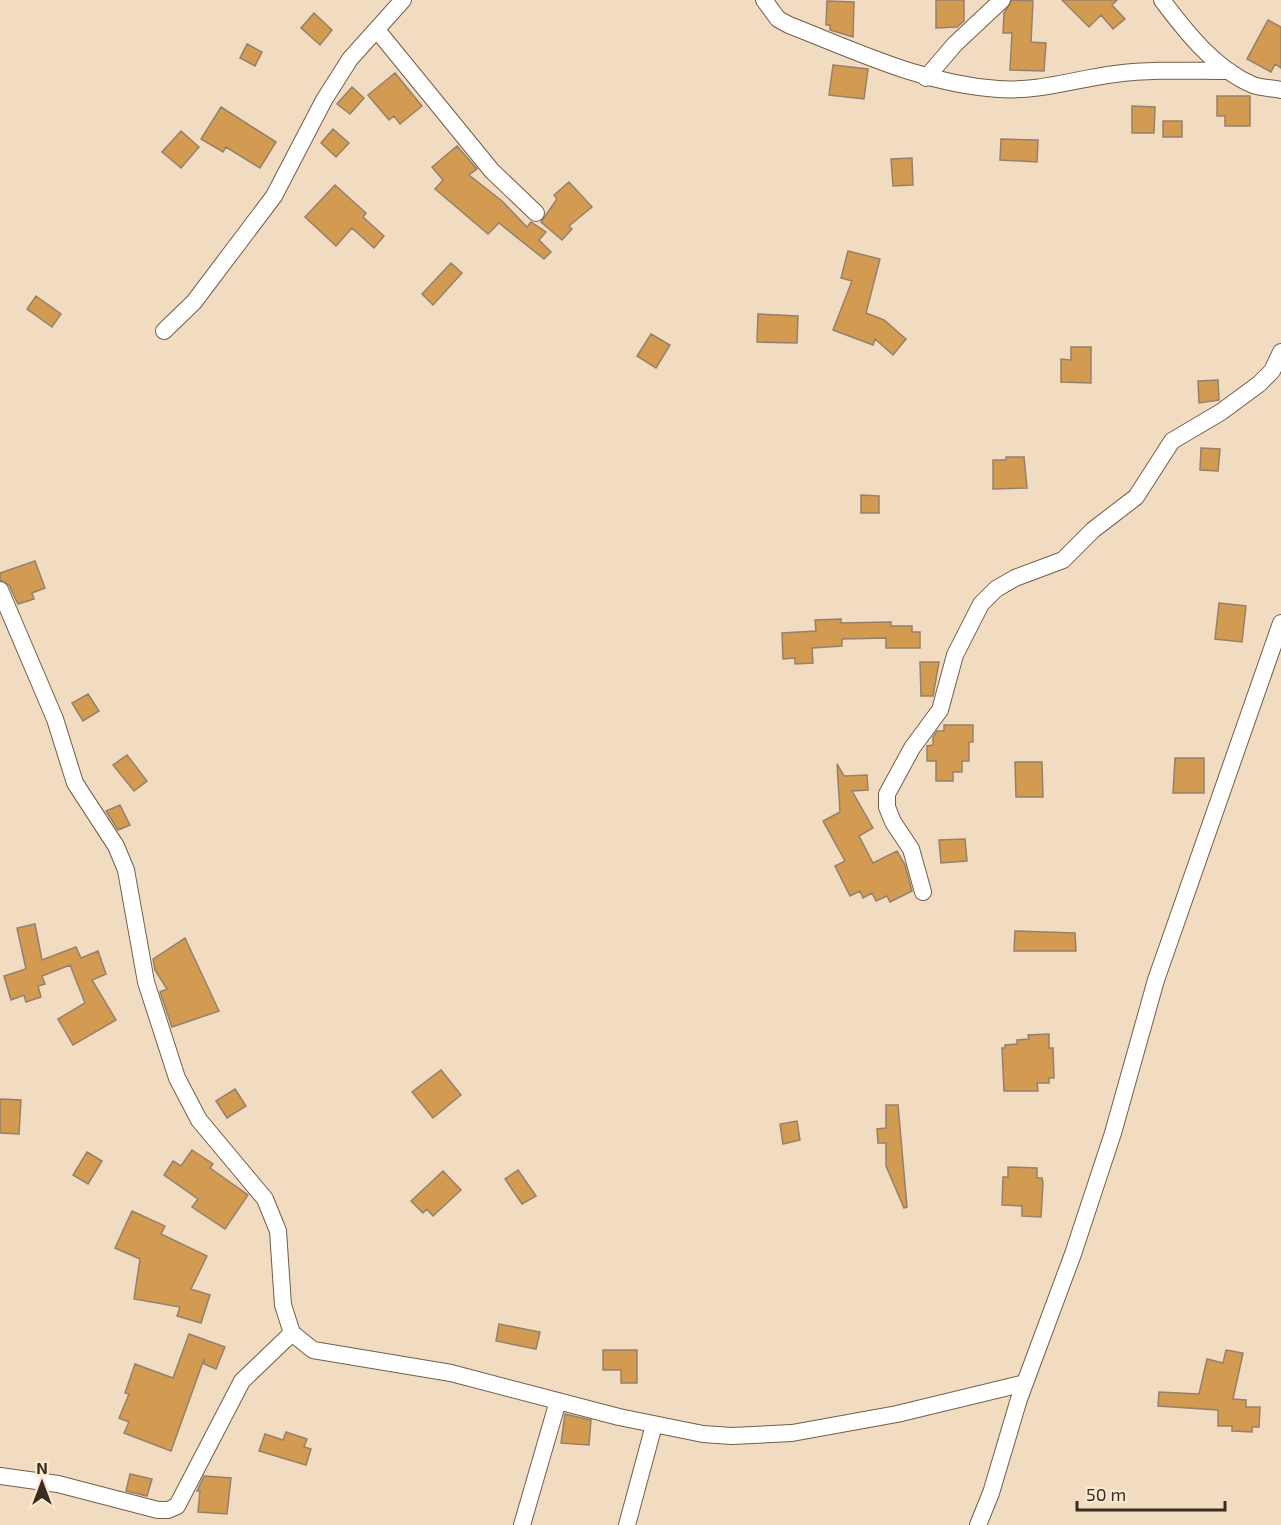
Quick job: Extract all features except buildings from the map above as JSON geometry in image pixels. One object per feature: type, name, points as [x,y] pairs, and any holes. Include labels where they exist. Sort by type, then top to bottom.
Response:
[{"type":"street","points":[[164,331],[194,302],[274,195],[324,100],[350,59],[403,0]]},
{"type":"street","points":[[764,0],[778,18],[789,26],[926,78],[999,89],[1043,89],[1116,74],[1164,70],[1229,71]]},
{"type":"street","points":[[926,78],[956,44],[1002,0]]},
{"type":"street","points":[[1162,0],[1187,34],[1229,71],[1254,85],[1281,90]]},
{"type":"street","points":[[376,30],[492,171],[536,213]]},
{"type":"street","points":[[924,892],[911,849],[892,822],[887,807],[887,794],[912,748],[940,710],[955,655],[981,604],[996,589],[1015,578],[1063,560],[1093,530],[1136,497],[1172,441],[1221,412],[1259,384],[1272,371],[1281,352]]},
{"type":"street","points":[[0,590],[7,627],[56,719],[75,783],[116,846],[126,870],[146,982],[177,1078],[199,1120],[265,1199],[278,1231],[279,1281],[283,1305],[292,1333],[313,1350],[451,1374],[654,1425],[713,1435],[792,1433],[897,1414],[1025,1383]]},
{"type":"street","points":[[978,1525],[991,1493],[1025,1383],[1073,1254],[1113,1133],[1156,980],[1281,623]]},
{"type":"street","points":[[0,1476],[58,1484],[158,1510],[168,1510],[177,1506],[242,1381],[292,1333]]},
{"type":"street","points":[[522,1525],[558,1401]]},
{"type":"street","points":[[627,1525],[654,1425]]}]
